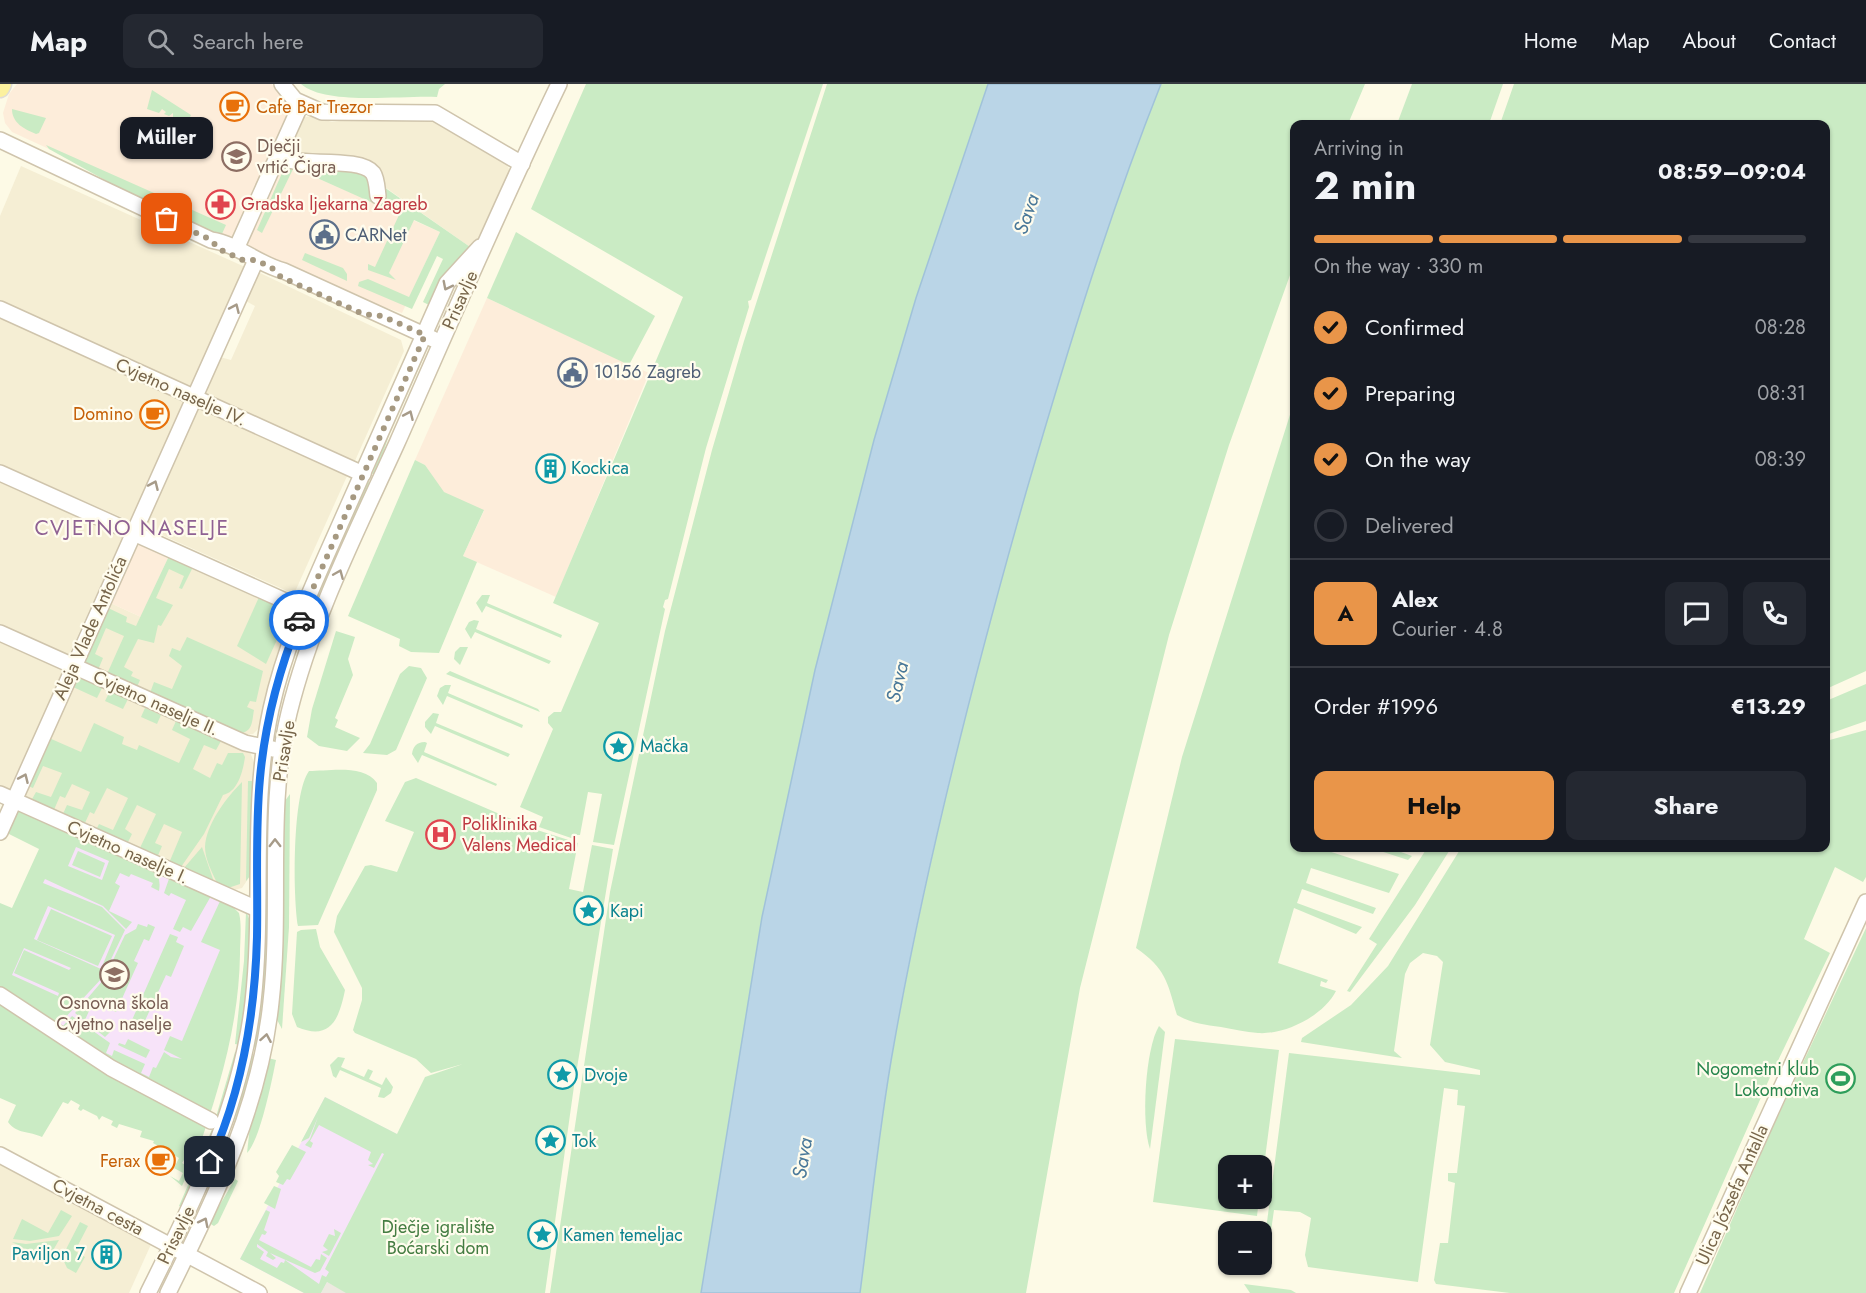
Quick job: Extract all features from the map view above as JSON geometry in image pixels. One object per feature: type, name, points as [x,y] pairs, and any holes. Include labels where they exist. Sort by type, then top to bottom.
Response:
[{"type":"main road","points":[[0,88],[2,84]]},
{"type":"street","points":[[282,84],[301,105],[333,114],[435,113],[522,164]]},
{"type":"street","name":"Prisavlje","points":[[168,1293],[228,1169],[245,1123],[262,1061],[273,982],[275,834],[282,751],[299,675],[320,616],[441,342],[559,84]]},
{"type":"street","points":[[236,249],[301,105]]},
{"type":"street","points":[[0,140],[211,240],[236,249],[272,268],[441,342]]},
{"type":"street","points":[[276,158],[298,162],[364,166],[375,176],[378,196]]},
{"type":"street","name":"Prisavlje","points":[[148,1293],[221,1138],[241,1070],[254,986],[258,812],[264,747],[280,674],[303,609],[452,275],[492,230]]},
{"type":"street","points":[[211,240],[219,249],[243,260],[256,260]]},
{"type":"street","name":"Aleja Vlade Antolića","points":[[0,832],[7,797],[73,666],[256,260]]},
{"type":"street","name":"Cvjetno naselje IV.","points":[[0,309],[363,474]]},
{"type":"street","points":[[0,473],[303,609]]},
{"type":"street","name":"Cvjetno naselje II.","points":[[0,633],[245,743],[282,751]]},
{"type":"street","name":"Cvjetno naselje I.","points":[[7,797],[257,909]]},
{"type":"street","name":"Ulica Józsefa Antalla","points":[[1688,1293],[1866,902]]},
{"type":"street","points":[[0,996],[111,1068],[211,1121]]},
{"type":"street","name":"Cvjetna cesta","points":[[0,1155],[259,1293]]},
{"type":"shaded area","points":[[17,84],[272,84],[276,91],[285,95],[292,106],[234,238],[231,239],[130,194],[73,160],[12,132],[5,123],[3,113],[9,94]]},
{"type":"shaded area","points":[[311,116],[332,122],[354,119],[427,117],[505,161],[509,169],[509,177],[481,238],[473,249],[382,185],[380,206],[287,164],[283,149],[301,118]]},
{"type":"shaded area","points":[[281,162],[440,232],[402,313],[363,300],[250,249],[247,241]]},
{"type":"shaded area","points":[[21,166],[245,267],[190,387],[0,300],[0,216]]},
{"type":"shaded area","points":[[258,272],[401,340],[404,351],[354,463],[204,393],[220,357],[231,360],[255,306],[244,300]]},
{"type":"shaded area","points":[[487,298],[649,373],[556,597],[463,556],[484,511],[443,492],[425,465],[415,460]]},
{"type":"shaded area","points":[[0,317],[184,400],[130,521],[0,464]]},
{"type":"shaded area","points":[[196,407],[348,474],[294,594],[144,527]]},
{"type":"shaded area","points":[[0,481],[123,536],[69,655],[0,624]]},
{"type":"shaded area","points":[[136,541],[170,554],[141,617],[106,601]]},
{"type":"shaded area","points":[[170,554],[290,607],[294,614],[260,727],[253,734],[238,735],[81,666],[106,601],[141,617]]},
{"type":"shaded area","points":[[0,641],[65,670],[9,790],[0,786]]},
{"type":"shaded area","points":[[75,672],[250,752],[255,765],[250,876],[242,888],[230,891],[24,801],[19,792]]},
{"type":"shaded area","name":"Osnovna škola Cvjetno naselje","points":[[61,830],[229,905],[225,1014],[206,1103],[110,1060],[27,1004],[0,962]]},
{"type":"shaded area","points":[[325,1097],[422,1147],[347,1292],[327,1282],[321,1293],[304,1293],[240,1259]]},
{"type":"shaded area","points":[[0,1161],[153,1240],[129,1293],[0,1293]]},
{"type":"shaded area","points":[[327,1282],[347,1292],[321,1293]]},
{"type":"green space","points":[[301,84],[445,84],[439,89],[437,97],[365,98],[328,95],[313,91]]},
{"type":"green space","points":[[586,84],[823,84],[751,300],[748,301],[749,307],[706,448],[668,599],[665,600],[663,607],[665,609],[614,845],[593,842],[602,794],[588,792],[580,835],[575,835],[574,839],[539,827],[543,817],[520,807],[553,729],[548,723],[548,717],[554,712],[561,712],[599,623],[553,603],[683,297],[531,209]]},
{"type":"green space","points":[[827,84],[988,84],[916,298],[874,440],[815,670],[762,917],[701,1293],[550,1293],[610,892],[665,631],[712,450],[744,341]]},
{"type":"green space","points":[[1161,84],[1365,84],[1350,120],[1290,120],[1290,275],[1229,445],[1169,635],[1080,988],[1026,1293],[860,1293],[894,1044],[922,902],[954,762],[1009,552],[1059,382],[1090,282]]},
{"type":"green space","points":[[1412,84],[1503,84],[1490,120],[1398,120]]},
{"type":"green space","points":[[1514,84],[1866,84],[1866,671],[1830,687],[1830,120],[1501,120]]},
{"type":"green space","points":[[152,90],[191,115],[188,121],[173,117],[173,113],[169,116],[164,114],[166,112],[162,109],[159,113],[147,109]]},
{"type":"green space","points":[[12,109],[46,118],[39,133],[36,134],[20,125],[14,118]]},
{"type":"green space","points":[[46,145],[226,225],[221,236],[130,194],[49,149]]},
{"type":"green space","points":[[286,164],[294,167],[262,233],[257,230]]},
{"type":"green space","points":[[300,164],[366,170],[375,195],[373,203],[297,169]]},
{"type":"green space","points":[[381,185],[473,249],[446,272],[431,306],[423,302],[443,259],[437,256],[412,309],[358,286],[359,282],[368,279],[409,297],[440,232],[414,220],[389,273],[396,280],[368,270],[368,264],[375,267],[399,215],[391,210],[394,202],[388,199],[384,208],[380,206]]},
{"type":"green space","points":[[516,232],[655,316],[629,365],[487,298]]},
{"type":"green space","points":[[305,253],[343,268],[347,274],[347,281],[302,260]]},
{"type":"green space","points":[[422,355],[424,356],[389,435],[376,474],[372,474]]},
{"type":"green space","points":[[1290,415],[1290,852],[1331,852],[1399,874],[1389,893],[1311,868],[1306,883],[1376,908],[1373,914],[1302,889],[1297,903],[1362,927],[1356,934],[1294,908],[1278,963],[1328,980],[1326,983],[1321,981],[1320,986],[1336,991],[1323,1008],[1292,1027],[1269,1033],[1258,1033],[1198,1023],[1177,1015],[1171,993],[1160,969],[1136,948],[1182,757]]},
{"type":"green space","points":[[415,460],[425,465],[444,492],[484,510],[463,556],[477,562],[439,653],[411,652],[399,646],[400,639],[348,616]]},
{"type":"green space","points":[[366,481],[372,484],[282,715],[280,715],[313,599]]},
{"type":"green space","points":[[169,556],[193,567],[182,589],[179,588],[184,576],[169,569],[156,598],[173,605],[161,626],[158,625],[154,643],[138,639],[124,667],[133,672],[131,676],[140,680],[137,687],[107,674],[124,636],[106,628],[95,654],[103,658],[98,670],[83,663],[106,607],[127,617],[126,622],[136,626]]},
{"type":"green space","points":[[482,595],[490,595],[487,603],[562,635],[561,638],[486,606],[482,613],[476,603]]},
{"type":"green space","points":[[259,597],[290,611],[266,664],[237,646]]},
{"type":"green space","points":[[479,621],[476,629],[551,661],[549,664],[475,632],[471,639],[465,629],[469,622]]},
{"type":"green space","points":[[336,631],[355,637],[348,659],[353,675],[335,718],[338,720],[335,727],[360,738],[347,751],[319,746],[307,737],[312,709]]},
{"type":"green space","points":[[187,637],[263,671],[256,702],[250,701],[247,707],[254,710],[250,728],[247,731],[240,733],[150,693],[154,682],[172,689],[182,666],[169,656],[172,648],[180,651]]},
{"type":"green space","points":[[460,647],[468,647],[460,665],[454,659],[455,652]]},
{"type":"green space","points":[[409,666],[421,668],[427,678],[396,750],[387,755],[363,753],[370,744],[400,674]]},
{"type":"green space","points":[[450,671],[538,709],[540,712],[446,674]]},
{"type":"green space","points":[[78,676],[102,688],[97,698],[73,687]]},
{"type":"green space","points":[[1866,684],[1866,721],[1830,734],[1830,699]]},
{"type":"green space","points":[[451,685],[448,693],[523,725],[522,728],[447,696],[443,705],[437,696],[440,688]]},
{"type":"green space","points":[[110,691],[128,699],[123,709],[105,701]]},
{"type":"green space","points":[[145,708],[161,715],[157,724],[141,717]]},
{"type":"green space","points":[[433,713],[439,714],[436,723],[510,754],[508,757],[435,726],[431,734],[425,727],[425,722]]},
{"type":"green space","points":[[176,721],[221,741],[216,750],[204,745],[193,769],[210,778],[217,763],[222,765],[228,753],[243,753],[245,757],[236,785],[223,795],[204,834],[181,867],[169,863],[182,832],[164,824],[155,843],[162,846],[157,858],[139,850],[156,814],[137,805],[125,829],[132,834],[127,844],[96,830],[99,824],[113,830],[128,798],[107,788],[94,814],[90,812],[84,825],[62,816],[67,805],[82,810],[90,792],[72,784],[65,798],[60,796],[53,812],[31,801],[36,792],[51,797],[62,773],[43,766],[33,788],[28,786],[49,738],[81,752],[94,723],[124,737],[122,744],[137,750],[139,745],[179,763],[190,739],[172,730]]},
{"type":"green space","points":[[1866,730],[1866,877],[1863,882],[1835,867],[1804,939],[1830,953],[1771,1075],[1674,1293],[1510,1293],[1436,1284],[1434,1280],[1440,1243],[1448,1243],[1455,1183],[1448,1181],[1448,1173],[1457,1173],[1465,1106],[1457,1105],[1458,1090],[1444,1088],[1418,1282],[1308,1267],[1305,1255],[1311,1218],[1300,1212],[1274,1210],[1272,1224],[1272,1221],[1267,1221],[1269,1209],[1272,1209],[1272,1184],[1289,1053],[1480,1075],[1480,1070],[1445,1062],[1430,1045],[1443,962],[1437,956],[1423,953],[1410,963],[1405,974],[1394,1051],[1402,1058],[1301,1042],[1302,1038],[1351,1005],[1388,966],[1459,852],[1830,852],[1830,740]]},
{"type":"green space","points":[[427,743],[424,752],[497,784],[496,786],[422,755],[418,763],[412,754],[413,749],[417,744]]},
{"type":"green space","points":[[346,770],[364,773],[377,783],[377,790],[318,925],[298,926],[295,846],[299,801],[303,783],[309,771]]},
{"type":"green space","name":"Dječje igralište Boćarski dom","points":[[416,778],[537,830],[578,843],[569,889],[583,892],[592,845],[613,849],[577,1068],[574,1069],[575,1079],[545,1293],[346,1293],[327,1282],[321,1293],[304,1293],[240,1259],[266,1210],[270,1212],[264,1230],[267,1232],[265,1235],[262,1234],[259,1240],[311,1267],[316,1259],[320,1260],[321,1254],[327,1258],[320,1271],[315,1273],[270,1253],[276,1258],[273,1260],[266,1256],[268,1252],[257,1244],[257,1247],[264,1252],[260,1259],[277,1268],[285,1260],[319,1284],[322,1275],[326,1277],[329,1272],[325,1269],[384,1154],[382,1153],[374,1168],[368,1165],[373,1164],[368,1160],[371,1152],[319,1125],[310,1141],[313,1143],[311,1148],[305,1145],[310,1139],[318,1117],[309,1138],[301,1142],[325,1097],[397,1134],[425,1077],[463,1064],[431,1073],[416,1059],[355,1033],[353,1030],[362,1000],[362,988],[334,932],[337,916],[365,866],[371,865],[397,872],[414,832],[385,821],[405,782]]},
{"type":"green space","points":[[248,781],[253,781],[250,876],[246,881]]},
{"type":"green space","points":[[242,782],[240,884],[228,888],[217,883],[207,861],[206,838],[213,820]]},
{"type":"green space","points":[[290,794],[289,927],[282,1029],[276,1018],[282,805]]},
{"type":"green space","points":[[18,809],[129,858],[129,860],[138,862],[158,876],[159,891],[151,887],[153,883],[131,874],[129,877],[120,873],[115,883],[120,886],[109,911],[132,922],[126,929],[103,906],[45,879],[43,883],[102,907],[125,930],[102,978],[63,1020],[56,1023],[62,1027],[72,1016],[110,1043],[106,1053],[112,1056],[114,1050],[145,1064],[141,1073],[149,1077],[164,1052],[171,1057],[182,1059],[164,1050],[170,1036],[182,1041],[220,950],[201,942],[221,899],[234,904],[233,907],[239,913],[241,933],[239,980],[232,1032],[220,1082],[196,1156],[193,1160],[186,1157],[182,1163],[190,1168],[182,1186],[170,1176],[179,1181],[183,1173],[174,1168],[179,1158],[153,1143],[154,1141],[140,1137],[142,1131],[119,1124],[117,1128],[111,1125],[113,1121],[102,1116],[99,1120],[97,1116],[83,1109],[81,1111],[78,1109],[80,1105],[71,1100],[68,1104],[63,1102],[42,1137],[15,1129],[8,1122],[16,1105],[0,1098],[0,903],[12,908],[39,849],[7,833]],"holes":[[[76,847],[109,861],[102,880],[68,866]],[[48,906],[115,935],[101,969],[34,939]],[[24,948],[71,968],[69,970],[24,950],[14,973],[59,993],[58,996],[12,975]]]},
{"type":"green space","points":[[202,847],[214,882],[184,868]]},
{"type":"green space","points":[[78,851],[105,863],[100,877],[72,865]]},
{"type":"green space","points":[[1383,852],[1401,852],[1412,856],[1408,860]]},
{"type":"green space","points":[[1424,852],[1448,852],[1415,905],[1350,992],[1347,991],[1377,944],[1369,939]]},
{"type":"green space","points":[[265,867],[269,894],[267,975],[258,1048],[251,1047]]},
{"type":"green space","points":[[170,876],[211,896],[191,931],[183,927],[180,932],[173,929],[186,900],[171,893],[169,896],[164,893]]},
{"type":"green space","points":[[51,909],[112,936],[98,966],[37,940]]},
{"type":"green space","points":[[246,912],[252,938],[240,1045],[235,1044],[244,961]]},
{"type":"green space","points":[[138,924],[155,927],[149,941],[144,939],[134,961],[138,963],[116,1012],[93,1002],[85,1020],[110,1032],[105,1037],[75,1013],[104,979],[125,935],[136,929]]},
{"type":"green space","name":"Nogometni klub Lokomotiva","points":[[1866,928],[1866,1293],[1700,1293],[1770,1133]]},
{"type":"green space","points":[[316,929],[320,947],[345,990],[340,1010],[331,1025],[318,1031],[308,1031],[297,1027],[292,1014],[297,932]]},
{"type":"green space","points":[[170,934],[178,937],[176,942],[184,946],[171,977],[166,975],[143,1025],[132,1020]]},
{"type":"green space","points":[[1159,1026],[1165,1032],[1150,1149],[1146,1122],[1146,1087],[1150,1051]]},
{"type":"green space","points":[[128,1039],[150,1050],[146,1058],[118,1045],[119,1043],[125,1045]]},
{"type":"green space","points":[[1175,1039],[1279,1050],[1265,1155],[1218,1155],[1218,1209],[1258,1209],[1257,1216],[1153,1202]]},
{"type":"green space","points":[[235,1052],[239,1052],[227,1099],[183,1208],[179,1206],[213,1127]]},
{"type":"green space","points":[[250,1055],[256,1056],[236,1132],[199,1218],[196,1217],[229,1144]]},
{"type":"green space","points":[[338,1057],[345,1058],[341,1067],[364,1077],[368,1069],[373,1071],[369,1079],[382,1085],[386,1077],[393,1087],[391,1093],[384,1098],[378,1097],[381,1088],[340,1070],[336,1078],[333,1076],[330,1065]]},
{"type":"green space","points":[[268,1058],[276,1060],[272,1081],[261,1123],[247,1153],[250,1126]]},
{"type":"green space","points":[[292,1145],[306,1152],[290,1180],[287,1179],[283,1185],[276,1182],[279,1176],[276,1172]]},
{"type":"green space","points":[[235,1179],[238,1181],[218,1223],[214,1226],[209,1223]]},
{"type":"green space","points":[[274,1186],[281,1189],[275,1209],[264,1203]]},
{"type":"green space","points":[[61,1210],[72,1216],[59,1236],[30,1241],[13,1239],[22,1219],[48,1233]]},
{"type":"green space","points":[[80,1222],[88,1226],[75,1251],[85,1257],[76,1273],[67,1268],[62,1257]]},
{"type":"green space","points":[[334,1229],[341,1233],[329,1256],[322,1252],[328,1250],[323,1246],[329,1234],[335,1236]]},
{"type":"green space","points":[[59,1240],[51,1254],[42,1258],[12,1242],[26,1244]]},
{"type":"green space","points":[[1244,1284],[1291,1290],[1296,1293],[1250,1293]]},
{"type":"water","name":"Sava","points":[[988,84],[1161,84],[1106,234],[1057,387],[1008,557],[953,765],[921,904],[894,1044],[860,1293],[701,1293],[762,917],[815,670],[874,440],[916,298]]},
{"type":"way so far","points":[[167,219],[211,240],[219,249],[243,260],[256,260],[272,268],[281,277],[355,311],[382,316],[425,335],[299,620]]},
{"type":"place","name":"Cafe Bar Trezor","points":[[235,107]]},
{"type":"place","name":"Dječji vrtić Čigra","points":[[236,156]]},
{"type":"place","name":"Gradska ljekarna Zagreb","points":[[220,204]]},
{"type":"place","name":"Müller","points":[[167,219]]},
{"type":"place","name":"CARNet","points":[[324,235]]},
{"type":"place","name":"10156 Zagreb","points":[[573,372]]},
{"type":"place","name":"Domino","points":[[154,414]]},
{"type":"place","name":"Kockica","points":[[550,468]]},
{"type":"place","name":"Mačka","points":[[619,746]]},
{"type":"place","name":"Poliklinika Valens Medical","points":[[441,834]]},
{"type":"place","name":"Kapi","points":[[589,911]]},
{"type":"place","name":"Osnovna škola Cvjetno naselje","points":[[114,974]]},
{"type":"place","name":"Dvoje","points":[[563,1075]]},
{"type":"place","name":"Nogometni klub Lokomotiva","points":[[1840,1079]]},
{"type":"place","name":"Tok","points":[[551,1141]]},
{"type":"place","name":"Ferax","points":[[161,1161]]},
{"type":"place","name":"Kamen temeljac","points":[[542,1235]]},
{"type":"place","name":"Paviljon 7","points":[[106,1254]]},
{"type":"district","name":"CVJETNO NASELJE","points":[[132,528]]},
{"type":"route","points":[[210,1162],[221,1138],[241,1070],[251,1016],[257,936],[256,847],[260,777],[273,698],[299,620]]}]
